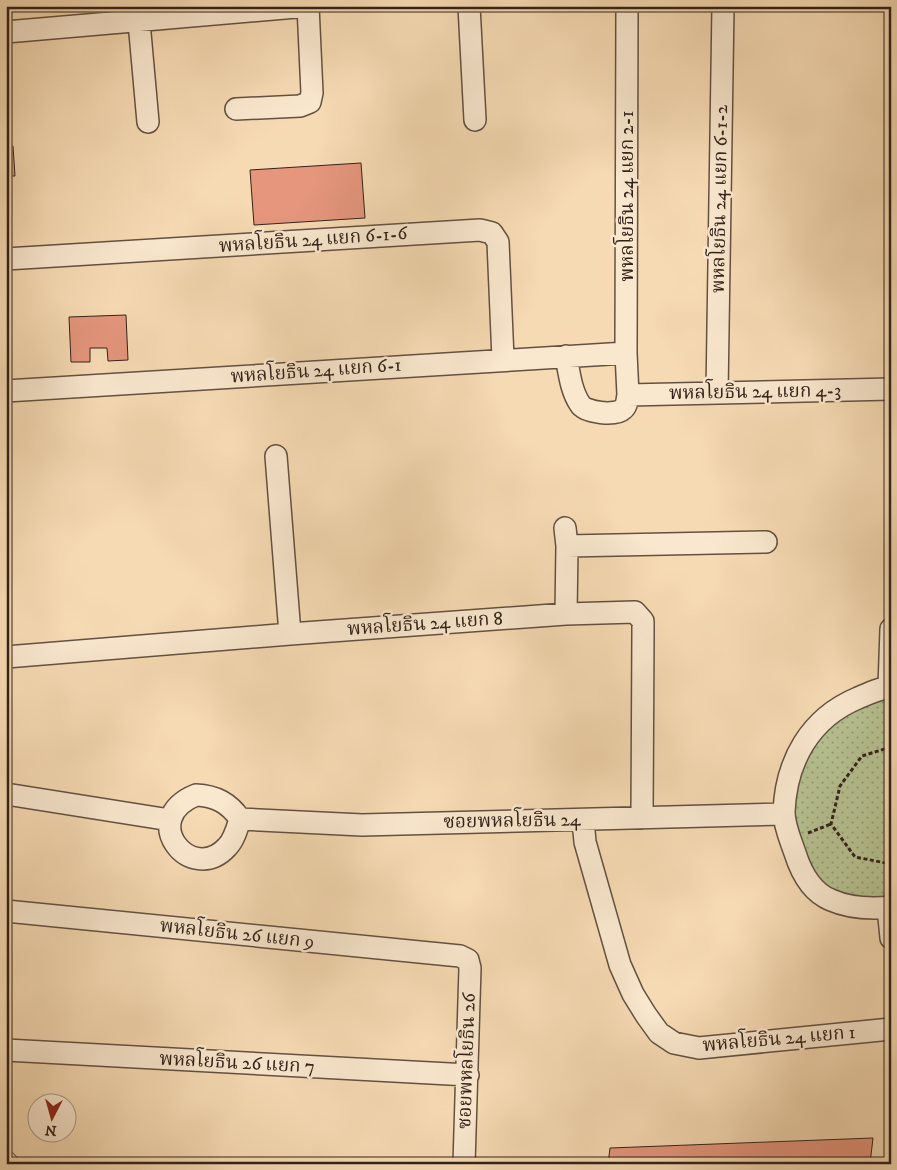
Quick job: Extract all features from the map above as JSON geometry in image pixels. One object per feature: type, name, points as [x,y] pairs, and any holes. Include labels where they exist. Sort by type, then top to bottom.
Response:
[{"type":"street","points":[[6,32],[308,6],[312,93],[310,102],[300,106],[236,109]]},
{"type":"street","points":[[469,6],[476,120]]},
{"type":"street","name":"พหลโยธิน 24 แยก 2-1","points":[[627,6],[626,353],[629,390]]},
{"type":"street","name":"พหลโยธิน 24 แยก 6-1-2","points":[[717,393],[723,6]]},
{"type":"street","points":[[139,22],[148,122]]},
{"type":"street","name":"พหลโยธิน 24 แยก 6-1-6","points":[[6,259],[480,230],[492,233],[498,242],[503,359]]},
{"type":"street","name":"พหลโยธิน 24 แยก 6-1","points":[[6,391],[503,359],[626,353]]},
{"type":"street","points":[[566,356],[573,390],[581,407],[591,411],[618,412],[626,405],[629,390]]},
{"type":"street","name":"พหลโยธิน 24 แยก 4-3","points":[[629,390],[717,393],[891,389]]},
{"type":"street","points":[[276,456],[290,634]]},
{"type":"street","points":[[566,614],[566,537],[766,542]]},
{"type":"street","name":"พหลโยธิน 24 แยก 8","points":[[6,657],[566,614],[635,612],[643,621],[642,818]]},
{"type":"street","points":[[891,628],[890,687],[848,702],[829,714],[804,740],[796,756],[787,792],[784,814],[796,858],[805,876],[816,890],[829,900],[844,905],[864,908],[890,907],[891,938]]},
{"type":"street","points":[[6,794],[170,820]]},
{"type":"street","points":[[196,795],[209,795],[221,801],[233,809],[240,819],[228,846],[219,854],[208,859],[195,858],[184,854],[175,844],[170,833],[170,820],[175,809],[184,800],[196,795]]},
{"type":"street","name":"ซอยพหลโยธิน 24","points":[[240,819],[362,824],[784,814]]},
{"type":"street","name":"พหลโยธิน 24 แยก 1","points":[[584,820],[585,842],[620,966],[633,994],[659,1033],[674,1043],[699,1048],[891,1029]]},
{"type":"street","name":"พหลโยธิน 26 แยก 9","points":[[6,911],[460,956],[468,960]]},
{"type":"street","name":"ซอยพหลโยธิน 26","points":[[464,1164],[468,1075],[470,968],[468,960]]},
{"type":"street","name":"พหลโยธิน 26 แยก 7","points":[[6,1050],[468,1075]]},
{"type":"lane","points":[[6,1154],[16,1164]]},
{"type":"path","points":[[891,747],[862,756],[840,786],[831,824],[855,857],[891,864]]},
{"type":"green space","points":[[891,692],[891,906],[844,905],[805,876],[786,824],[790,776],[821,722]]},
{"type":"building","points":[[6,146],[13,146],[15,176],[6,176]]},
{"type":"building","points":[[361,163],[365,218],[254,225],[250,170]]},
{"type":"building","points":[[126,315],[128,360],[108,361],[107,348],[90,348],[90,362],[71,362],[69,317]]},
{"type":"building","points":[[873,1138],[870,1164],[608,1164],[610,1148]]}]
